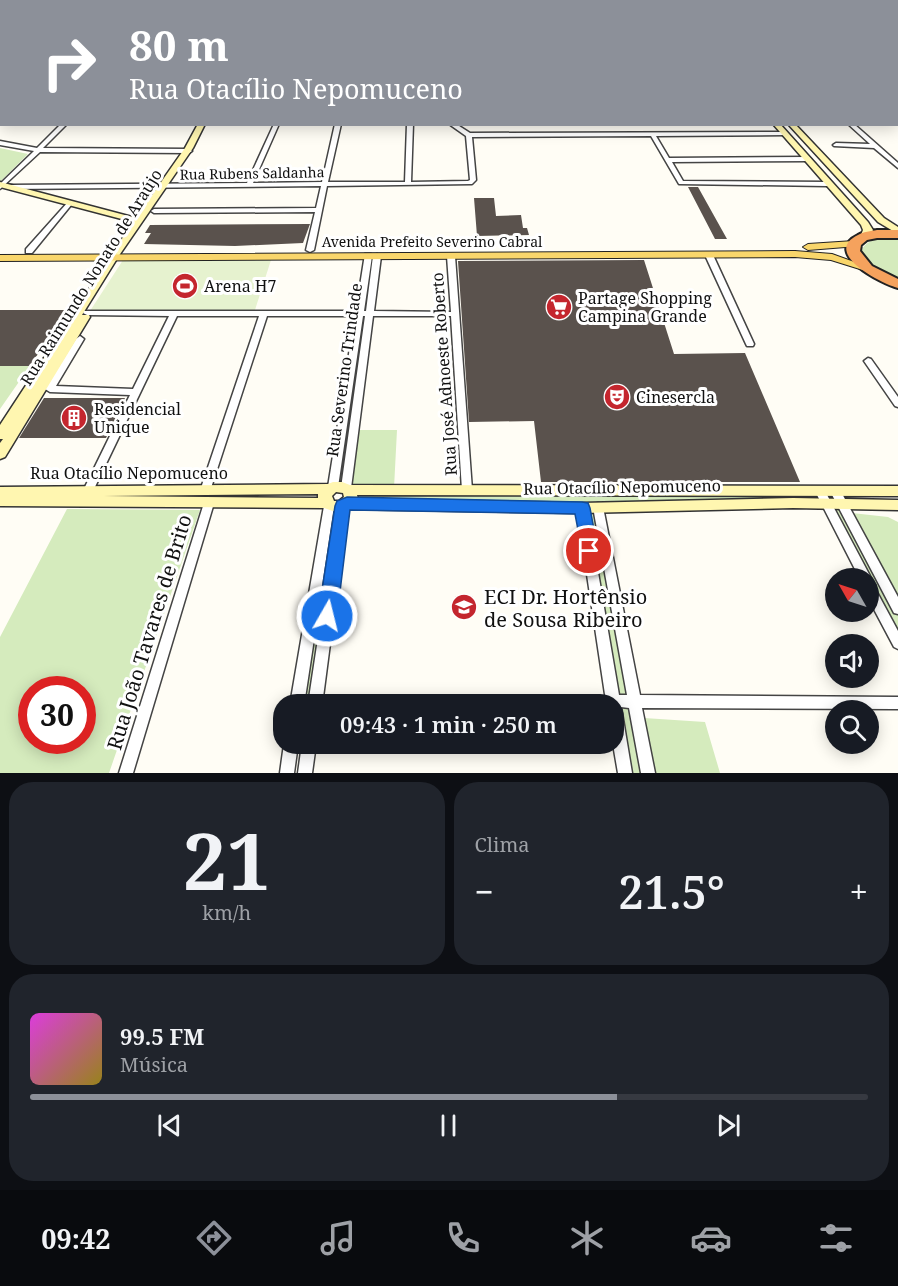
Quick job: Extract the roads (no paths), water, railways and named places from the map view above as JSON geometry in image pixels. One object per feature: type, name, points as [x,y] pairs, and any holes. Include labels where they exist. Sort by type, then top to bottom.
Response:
[{"type":"highway","points":[[896,284],[863,267],[853,255],[860,240],[898,233]]},
{"type":"main road","name":"Avenida Prefeito Severino Cabral","points":[[0,258],[310,250],[813,247],[860,240]]},
{"type":"main road","name":"Avenida Prefeito Severino Cabral","points":[[0,251],[373,256],[819,255],[863,267]]},
{"type":"street","points":[[63,126],[3,186],[140,221]]},
{"type":"street","name":"Rua Raimundo Nonato de Araújo","points":[[0,454],[87,313],[140,221],[166,186],[201,126]]},
{"type":"street","points":[[249,185],[276,126]]},
{"type":"street","points":[[310,250],[338,126]]},
{"type":"street","points":[[408,183],[410,126]]},
{"type":"street","points":[[454,126],[469,135],[784,134]]},
{"type":"street","points":[[572,126],[575,135]]},
{"type":"street","points":[[778,126],[868,230],[860,240]]},
{"type":"street","points":[[793,126],[881,220],[898,233]]},
{"type":"street","points":[[852,126],[898,166]]},
{"type":"street","name":"Rua Rubens Saldanha","points":[[3,186],[470,183],[473,180],[469,135]]},
{"type":"street","points":[[653,135],[681,183],[827,184]]},
{"type":"street","points":[[0,143],[37,150],[188,150]]},
{"type":"street","points":[[836,145],[875,146]]},
{"type":"street","points":[[798,149],[814,148]]},
{"type":"street","points":[[668,160],[808,159]]},
{"type":"street","name":"Rua Raimundo Nonato de Araújo","points":[[0,435],[120,254],[154,212],[166,186]]},
{"type":"street","points":[[29,251],[70,202]]},
{"type":"street","points":[[154,212],[319,210]]},
{"type":"street","points":[[709,255],[750,344]]},
{"type":"street","name":"Rua Severino Trindade","points":[[299,694],[338,497],[370,314],[373,256]]},
{"type":"street","name":"Rua Severino Trindade","points":[[316,694],[359,314],[373,256]]},
{"type":"street","name":"Rua José Adnoeste Roberto","points":[[451,256],[467,490]]},
{"type":"street","points":[[363,290],[373,290]]},
{"type":"street","points":[[87,313],[455,314]]},
{"type":"street","points":[[88,491],[131,392],[173,315]]},
{"type":"street","name":"Rua João Tavares de Brito","points":[[126,773],[263,315]]},
{"type":"street","points":[[80,339],[50,389],[131,392]]},
{"type":"street","points":[[868,361],[898,404]]},
{"type":"street","name":"Rua Otacílio Nepomuceno","points":[[338,497],[467,490],[828,495],[843,505],[898,505]]},
{"type":"street","name":"Rua Otacílio Nepomuceno","points":[[0,492],[88,491],[207,497]]},
{"type":"street","name":"Rua Otacílio Nepomuceno","points":[[0,501],[338,497],[582,508],[898,491]]},
{"type":"street","points":[[828,495],[861,568]]},
{"type":"street","points":[[843,505],[898,609]]},
{"type":"street","points":[[598,507],[648,773]]},
{"type":"street","points":[[582,508],[612,694]]},
{"type":"street","points":[[879,606],[898,643]]},
{"type":"street","points":[[624,701],[898,703]]},
{"type":"street","points":[[287,773],[290,754]]},
{"type":"street","points":[[305,773],[308,754]]},
{"type":"street","points":[[622,754],[625,773]]},
{"type":"place","name":"Arena H7","points":[[185,286]]},
{"type":"place","name":"Partage Shopping Campina Grande","points":[[559,307]]},
{"type":"place","name":"Cinesercla","points":[[617,397]]},
{"type":"place","name":"Residencial Unique","points":[[74,418]]},
{"type":"place","name":"ECI Dr. Hortênsio de Sousa Ribeiro","points":[[464,607]]}]
